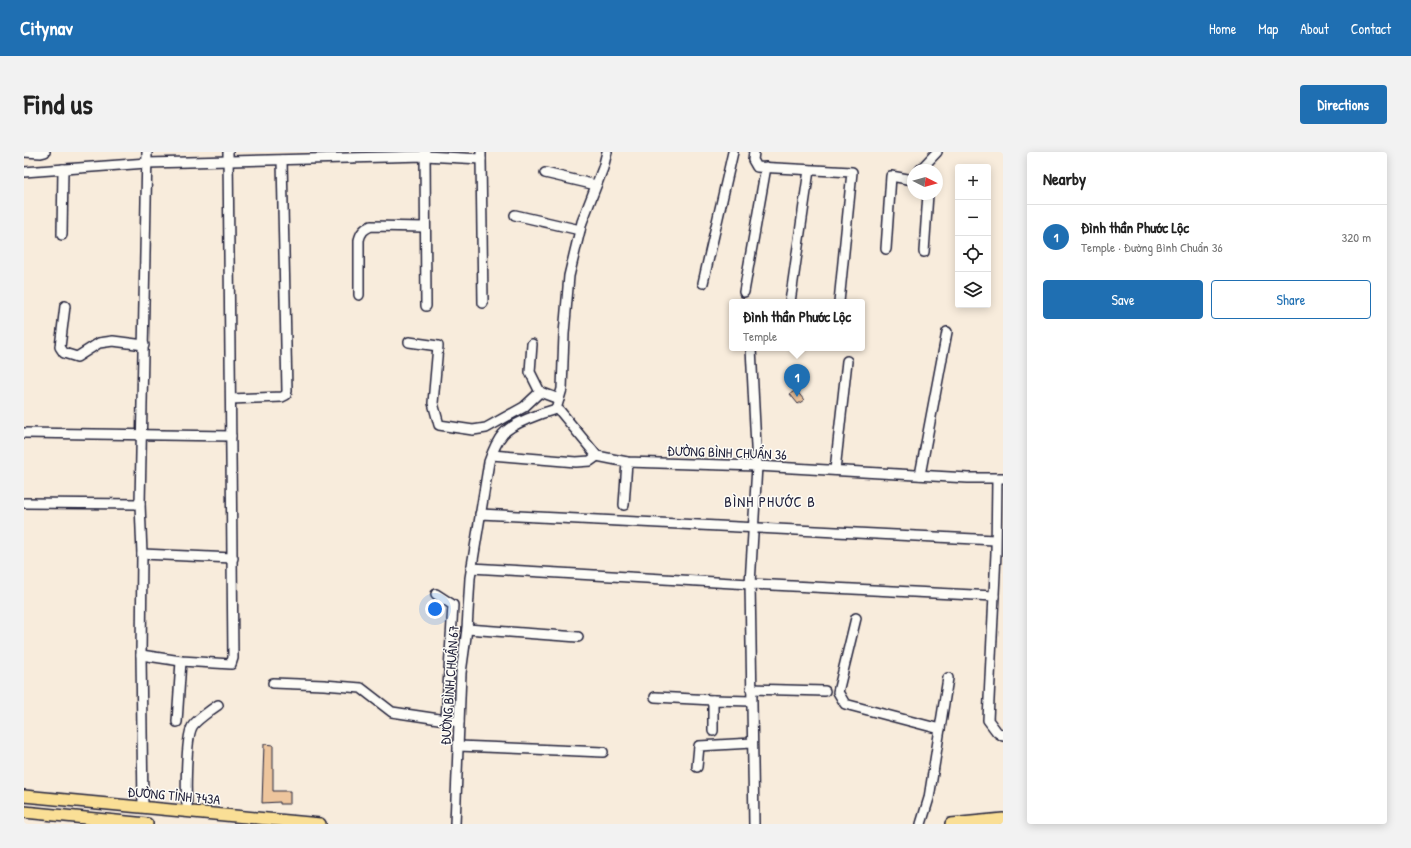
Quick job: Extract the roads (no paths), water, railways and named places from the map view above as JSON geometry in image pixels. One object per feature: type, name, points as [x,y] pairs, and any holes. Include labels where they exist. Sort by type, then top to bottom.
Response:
[{"type":"main road","name":"ĐƯỜNG TỈNH 743A","points":[[24,796],[320,824]]},
{"type":"main road","points":[[24,812],[147,824]]},
{"type":"main road","points":[[951,824],[1003,818]]},
{"type":"street","points":[[24,152],[41,154],[45,152]]},
{"type":"street","points":[[143,807],[142,554],[140,504],[147,152]]},
{"type":"street","points":[[556,409],[562,389],[564,334],[569,276],[580,230],[603,168],[607,152]]},
{"type":"street","points":[[703,283],[732,152]]},
{"type":"street","points":[[754,152],[753,160],[757,167],[852,172],[839,299]]},
{"type":"street","points":[[926,164],[937,152]]},
{"type":"street","points":[[425,154],[426,306]]},
{"type":"street","points":[[24,172],[228,156],[282,160],[298,156],[425,154],[481,156],[483,304]]},
{"type":"street","points":[[142,656],[181,662],[231,664],[233,658],[228,156]]},
{"type":"street","points":[[231,399],[282,397],[286,395],[287,391],[282,160]]},
{"type":"street","points":[[744,292],[766,167]]},
{"type":"street","points":[[62,235],[63,169]]},
{"type":"street","points":[[790,299],[810,170]]},
{"type":"street","points":[[545,173],[596,185]]},
{"type":"street","points":[[886,249],[891,176],[907,178]]},
{"type":"street","points":[[924,252],[928,200]]},
{"type":"street","points":[[515,216],[580,230]]},
{"type":"street","points":[[359,295],[359,240],[364,229],[371,226],[425,227]]},
{"type":"street","points":[[65,306],[60,347],[64,353],[77,357],[99,343],[113,341],[144,345]]},
{"type":"street","points":[[920,475],[947,332]]},
{"type":"street","points":[[409,342],[438,346],[434,403],[439,425],[473,430],[486,428],[524,407],[540,392]]},
{"type":"street","points":[[532,344],[530,372],[540,392],[559,399]]},
{"type":"street","points":[[750,351],[757,466],[750,584],[754,824]]},
{"type":"street","points":[[835,470],[847,361]]},
{"type":"street","points":[[556,409],[596,456],[590,461],[576,462],[492,455],[496,444],[504,433],[524,421],[556,409]]},
{"type":"street","points":[[24,433],[142,436],[231,436]]},
{"type":"street","name":"ĐƯỜNG BÌNH CHUẨN 67","points":[[455,824],[461,673],[472,568],[489,462],[492,455]]},
{"type":"street","name":"ĐƯỜNG BÌNH CHUẨN 36","points":[[596,456],[627,462],[757,466],[1000,478]]},
{"type":"street","points":[[624,505],[627,462]]},
{"type":"street","points":[[1000,478],[995,540],[988,720],[997,732],[1003,736]]},
{"type":"street","points":[[24,503],[140,504]]},
{"type":"street","points":[[480,514],[995,540]]},
{"type":"street","points":[[142,554],[233,558]]},
{"type":"street","points":[[472,568],[994,596]]},
{"type":"street","points":[[436,594],[453,605],[446,720]]},
{"type":"street","points":[[856,618],[838,692],[844,704],[940,729]]},
{"type":"street","points":[[466,629],[578,637]]},
{"type":"street","points":[[176,722],[181,662]]},
{"type":"street","points":[[921,824],[929,798],[948,678]]},
{"type":"street","points":[[273,683],[361,688],[392,712],[459,722]]},
{"type":"street","points":[[751,689],[825,691]]},
{"type":"street","points":[[655,697],[751,701]]},
{"type":"street","points":[[713,731],[714,700]]},
{"type":"street","points":[[188,812],[186,794],[188,738],[192,726],[218,705]]},
{"type":"street","points":[[697,767],[699,746],[752,743]]},
{"type":"street","points":[[458,746],[603,752]]},
{"type":"place","name":"Đình thần Phước Lộc","points":[[797,397]]},
{"type":"district","name":"BÌNH PHƯỚC B","points":[[770,501]]}]
